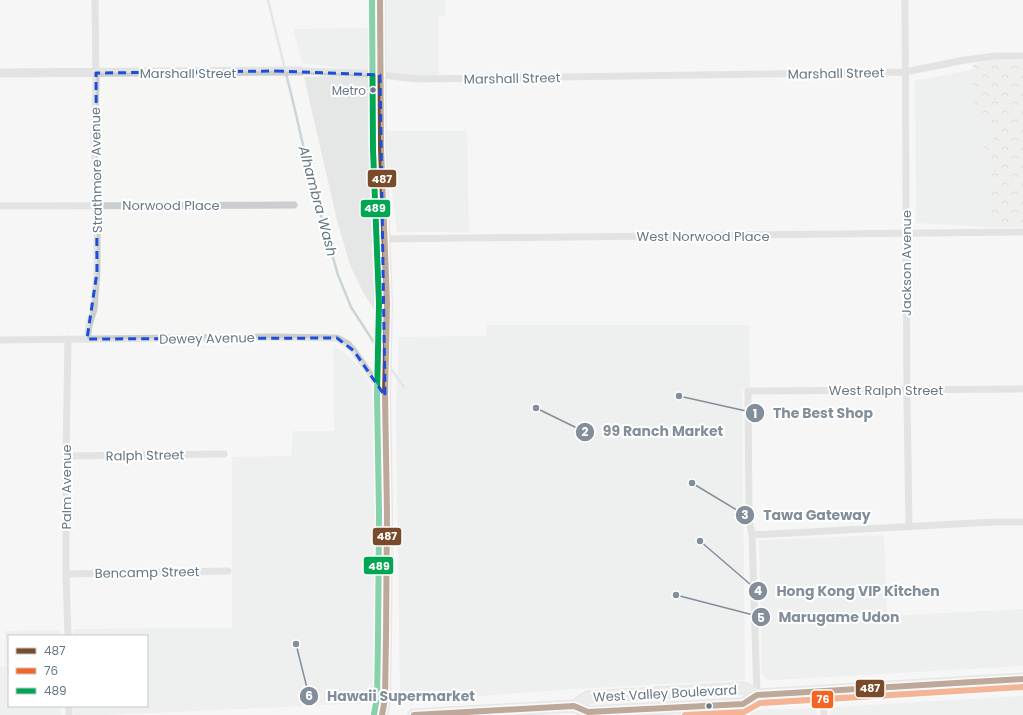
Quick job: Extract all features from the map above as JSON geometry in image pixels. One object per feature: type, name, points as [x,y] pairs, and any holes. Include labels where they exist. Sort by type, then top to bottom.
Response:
[{"type":"main road","points":[[380,0],[380,75],[386,327],[385,396],[387,564],[385,699],[382,715]]},
{"type":"main road","name":"West Valley Boulevard","points":[[414,715],[575,710],[588,712],[743,704],[756,695],[1023,679]]},
{"type":"street","name":"Strathmore Avenue","points":[[88,339],[89,326],[94,309],[97,279],[97,206],[94,140],[96,73],[95,0]]},
{"type":"street","name":"Jackson Avenue","points":[[905,0],[906,391],[909,527]]},
{"type":"street","name":"Marshall Street","points":[[0,73],[254,73],[301,71],[380,75],[418,79],[905,72],[965,60],[995,56],[1023,56]]},
{"type":"street","name":"Norwood Place","points":[[0,206],[294,205]]},
{"type":"street","name":"West Norwood Place","points":[[384,239],[1023,232]]},
{"type":"street","name":"Dewey Avenue","points":[[0,340],[336,338],[348,344],[354,351],[385,396]]},
{"type":"street","name":"Palm Avenue","points":[[68,339],[66,456],[66,574],[68,635]]},
{"type":"street","name":"West Ralph Street","points":[[752,535],[749,520],[748,391],[1023,389]]},
{"type":"street","name":"Ralph Street","points":[[66,456],[224,454]]},
{"type":"street","points":[[756,695],[752,535],[1023,522]]},
{"type":"street","name":"Bencamp Street","points":[[66,574],[228,571]]},
{"type":"street","points":[[823,691],[824,715]]},
{"type":"highlighted area","points":[[276,71],[380,75],[385,396],[354,351],[337,338],[87,339],[97,272],[96,73]]},
{"type":"shaded area","points":[[383,0],[445,0],[445,16],[438,17],[439,76],[414,76],[384,73]]},
{"type":"shaded area","points":[[378,28],[378,73],[302,63],[293,29]]},
{"type":"shaded area","points":[[974,69],[974,120],[993,122],[993,145],[984,145],[989,165],[992,209],[991,227],[916,223],[915,80],[927,79]]},
{"type":"shaded area","points":[[363,75],[378,77],[381,320],[363,292],[350,265],[338,224],[304,77]]},
{"type":"shaded area","points":[[384,131],[467,131],[469,232],[397,232]]},
{"type":"shaded area","points":[[487,325],[749,325],[750,386],[742,391],[745,680],[573,689],[411,701],[406,700],[400,694],[396,407],[399,337],[486,336]]},
{"type":"shaded area","points":[[333,347],[341,350],[348,356],[358,366],[370,383],[375,410],[375,698],[369,703],[106,715],[74,715],[74,707],[148,707],[148,635],[73,635],[73,629],[232,628],[232,457],[291,456],[293,431],[334,431]]},
{"type":"shaded area","points":[[884,535],[887,614],[906,615],[1023,609],[1023,666],[768,680],[762,674],[759,540]]},
{"type":"shaded area","points":[[60,630],[60,635],[8,635],[8,707],[61,707],[61,715],[0,715],[0,667],[5,667],[5,631]]},
{"type":"shaded area","points":[[1023,696],[1023,715],[830,715],[832,709],[835,707]]},
{"type":"shaded area","points":[[816,709],[817,715],[673,715],[758,710]]},
{"type":"green space","points":[[992,60],[1023,61],[1023,227],[991,227],[992,209],[989,165],[985,163],[984,145],[993,145],[993,123],[974,120],[973,64]]},
{"type":"waterway","name":"Alhambra Wash","points":[[268,0],[311,180],[338,275],[351,307],[382,355]]},
{"type":"waterway","name":"Alhambra Wash","points":[[389,366],[404,387]]},
{"type":"transit line","name":"489","points":[[372,0],[373,149],[379,303],[377,396],[379,512],[378,637],[377,698],[374,714]]},
{"type":"transit line","name":"487","points":[[380,0],[381,149],[387,303],[385,396],[387,512],[386,637],[385,699],[382,715]]},
{"type":"transit line","name":"487","points":[[414,715],[574,706],[588,712],[743,704],[757,695],[1023,679]]},
{"type":"transit line","name":"76","points":[[685,715],[744,712],[760,703],[1023,687]]},
{"type":"place","name":"Metro","points":[[373,90]]},
{"type":"place","name":"The Best Shop","points":[[679,396]]},
{"type":"place","name":"99 Ranch Market","points":[[536,408]]},
{"type":"place","name":"Tawa Gateway","points":[[692,483]]},
{"type":"place","name":"Hong Kong VIP Kitchen","points":[[700,541]]},
{"type":"place","name":"Marugame Udon","points":[[676,595]]},
{"type":"place","name":"Hawaii Supermarket","points":[[296,644]]}]
